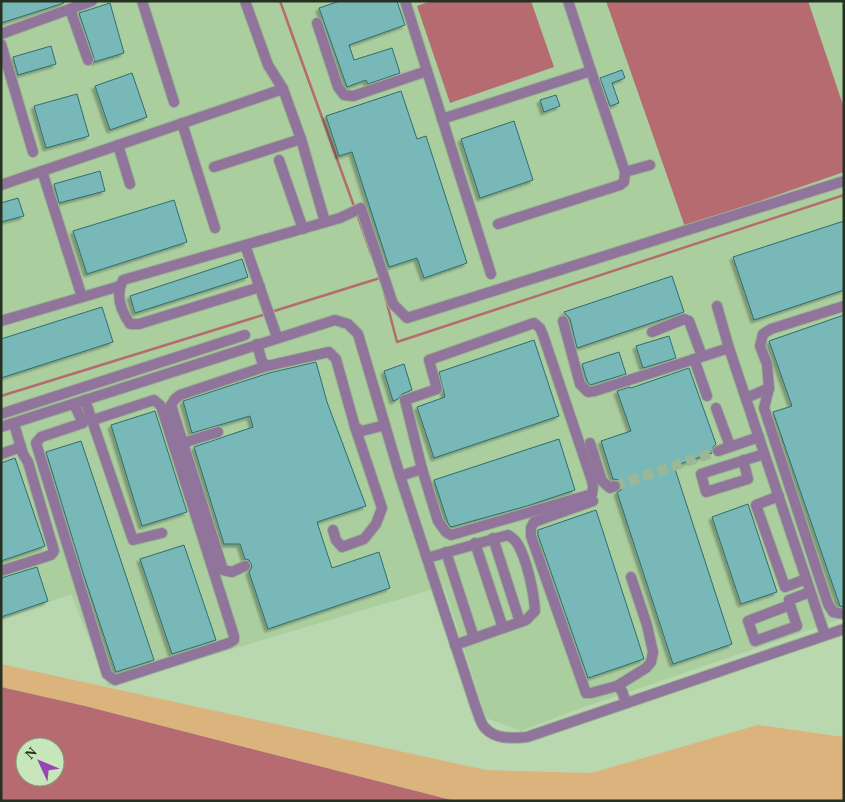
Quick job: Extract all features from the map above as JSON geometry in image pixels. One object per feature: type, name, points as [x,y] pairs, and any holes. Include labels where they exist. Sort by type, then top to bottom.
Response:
[{"type":"street","points":[[1,34],[92,1]]},
{"type":"street","points":[[142,1],[174,102]]},
{"type":"street","points":[[245,1],[268,65],[283,89],[302,139],[325,222]]},
{"type":"street","points":[[405,1],[492,274]]},
{"type":"street","points":[[498,224],[620,185],[624,182],[625,172],[568,1]]},
{"type":"street","points":[[70,9],[88,60]]},
{"type":"street","points":[[317,23],[338,87],[344,95],[354,96],[427,71]]},
{"type":"street","points":[[1,44],[33,152]]},
{"type":"street","points":[[442,119],[591,70]]},
{"type":"street","points":[[1,185],[283,89]]},
{"type":"street","points":[[182,124],[215,228]]},
{"type":"street","points":[[214,167],[302,139]]},
{"type":"street","points":[[118,145],[130,184]]},
{"type":"street","points":[[279,160],[303,229]]},
{"type":"street","points":[[625,172],[650,165]]},
{"type":"street","points":[[42,171],[82,297]]},
{"type":"street","points":[[260,286],[139,324],[130,324],[125,318],[118,295],[123,280],[340,218],[361,208],[393,304],[407,318],[844,180]]},
{"type":"street","points":[[245,245],[277,337]]},
{"type":"street","points":[[1,321],[120,286]]},
{"type":"street","points":[[717,306],[729,348],[825,634]]},
{"type":"street","points":[[844,306],[771,329],[763,334],[760,346],[766,364],[770,388],[764,408],[828,604],[833,612],[844,614]]},
{"type":"street","points":[[652,332],[684,319],[689,321],[707,396]]},
{"type":"street","points":[[1,428],[277,337],[335,320],[348,324],[358,334],[400,476],[484,728],[496,736],[507,738],[527,737],[844,629]]},
{"type":"street","points":[[563,321],[580,384],[588,392],[729,348]]},
{"type":"street","points":[[534,323],[540,328],[543,335],[592,481],[592,494],[451,535],[438,522],[422,469],[405,400],[437,389],[429,360],[534,323]]},
{"type":"street","points":[[1,414],[245,335]]},
{"type":"street","points":[[256,344],[262,362],[267,366]]},
{"type":"street","points":[[246,566],[232,572],[223,570],[171,405],[180,395],[267,366],[329,352],[336,359],[355,426],[382,508],[376,524],[364,539],[342,547],[336,540],[333,530]]},
{"type":"street","points":[[746,398],[770,388]]},
{"type":"street","points":[[85,400],[133,540],[162,533]]},
{"type":"street","points":[[74,404],[82,423],[41,438],[36,443],[107,674],[115,680],[234,640],[161,406],[154,400],[93,420]]},
{"type":"street","points":[[716,408],[730,446]]},
{"type":"street","points":[[1,572],[51,555],[54,551],[28,462],[14,424]]},
{"type":"street","points":[[355,426],[362,431],[385,425]]},
{"type":"street","points":[[183,443],[218,432]]},
{"type":"street","points":[[718,451],[759,437]]},
{"type":"street","points":[[590,444],[602,481],[610,488],[616,486]]},
{"type":"street","points":[[1,454],[21,447]]},
{"type":"street","points":[[743,460],[748,478],[706,492],[701,474],[743,460],[764,454]]},
{"type":"street","points":[[400,476],[422,469]]},
{"type":"street","points":[[774,483],[788,478]]},
{"type":"street","points":[[779,496],[756,505],[785,587],[806,578]]},
{"type":"street","points":[[593,501],[534,522],[531,528],[531,536],[586,693],[591,694],[617,686],[646,668],[651,662],[653,652],[647,625],[631,577]]},
{"type":"street","points":[[427,558],[508,535],[516,542],[523,556],[534,593],[536,612],[526,620],[455,645]]},
{"type":"street","points":[[493,538],[520,622]]},
{"type":"street","points":[[475,543],[503,628]]},
{"type":"street","points":[[446,552],[474,638]]},
{"type":"street","points":[[790,605],[748,621],[755,641],[797,626],[790,605],[788,600],[810,592]]},
{"type":"street","points":[[617,686],[622,691],[626,703]]},
{"type":"shaded area","points":[[1,1],[844,1],[844,618],[573,711],[521,731],[486,718],[444,586],[108,686],[71,594],[1,620]]},
{"type":"shaded area","points":[[431,1],[531,1],[554,67],[450,103],[417,6]]},
{"type":"shaded area","points":[[606,1],[808,1],[844,108],[844,172],[685,227]]},
{"type":"shaded area","points":[[1,664],[486,770],[591,773],[758,725],[844,737],[844,801],[455,801],[85,706],[1,687]]},
{"type":"shaded area","points":[[1,687],[85,706],[455,801],[1,801]]},
{"type":"building","points":[[1,1],[64,1],[64,3],[1,23]]},
{"type":"building","points":[[340,1],[397,1],[405,25],[349,45],[354,60],[392,48],[400,73],[368,84],[366,80],[347,87],[319,8]]},
{"type":"building","points":[[110,3],[124,53],[94,62],[79,13]]},
{"type":"building","points":[[51,46],[56,64],[18,75],[13,57]]},
{"type":"building","points":[[622,70],[625,78],[612,83],[619,103],[610,106],[600,78]]},
{"type":"building","points":[[132,73],[147,117],[110,130],[95,86]]},
{"type":"building","points":[[401,91],[417,139],[426,136],[467,263],[424,278],[417,258],[389,267],[352,152],[339,156],[326,116]]},
{"type":"building","points":[[77,94],[89,136],[46,148],[34,106]]},
{"type":"building","points":[[556,95],[560,106],[544,112],[540,100]]},
{"type":"building","points":[[514,121],[533,180],[480,198],[461,139]]},
{"type":"building","points":[[100,171],[105,191],[59,203],[54,184]]},
{"type":"building","points":[[18,198],[24,216],[1,222],[1,203]]},
{"type":"building","points":[[174,200],[187,242],[87,274],[73,231]]},
{"type":"building","points":[[844,221],[844,290],[754,320],[733,257]]},
{"type":"building","points":[[242,259],[248,277],[135,313],[130,296]]},
{"type":"building","points":[[672,276],[684,312],[577,348],[570,319],[564,312]]},
{"type":"building","points":[[102,307],[113,342],[1,378],[1,339]]},
{"type":"building","points":[[844,315],[844,607],[840,606],[773,412],[792,406],[769,341]]},
{"type":"building","points":[[669,336],[676,358],[643,368],[636,346]]},
{"type":"building","points":[[534,340],[559,416],[434,458],[417,407],[445,397],[439,372]]},
{"type":"building","points":[[619,352],[626,374],[590,385],[582,364]]},
{"type":"building","points":[[316,362],[327,402],[366,506],[317,522],[332,568],[379,552],[390,588],[268,629],[249,572],[252,567],[249,560],[245,559],[240,544],[224,544],[194,447],[253,427],[250,416],[192,433],[183,401],[269,373]]},
{"type":"building","points":[[404,364],[412,390],[402,394],[393,401],[384,371]]},
{"type":"building","points":[[689,368],[716,444],[713,447],[712,453],[674,466],[732,644],[673,664],[617,492],[621,490],[622,484],[619,480],[613,479],[601,441],[631,431],[617,391]]},
{"type":"building","points":[[155,411],[187,512],[142,526],[111,425]]},
{"type":"building","points":[[559,439],[575,490],[527,506],[451,527],[434,480]]},
{"type":"building","points":[[81,441],[154,660],[116,672],[46,452]]},
{"type":"building","points":[[15,458],[45,546],[1,561],[1,463]]},
{"type":"building","points":[[748,504],[777,592],[741,604],[712,517]]},
{"type":"building","points":[[596,510],[644,659],[588,678],[538,535],[538,530]]},
{"type":"building","points":[[184,545],[216,640],[172,654],[140,559]]},
{"type":"building","points":[[37,567],[48,601],[1,617],[1,578]]},
{"type":"waterway","points":[[280,1],[355,209]]},
{"type":"waterway","points":[[383,288],[397,342],[844,195]]},
{"type":"waterway","points":[[357,214],[371,254]]},
{"type":"waterway","points":[[271,312],[380,278]]},
{"type":"waterway","points":[[1,396],[266,314]]},
{"type":"tunnel","points":[[615,486],[718,451]]}]
